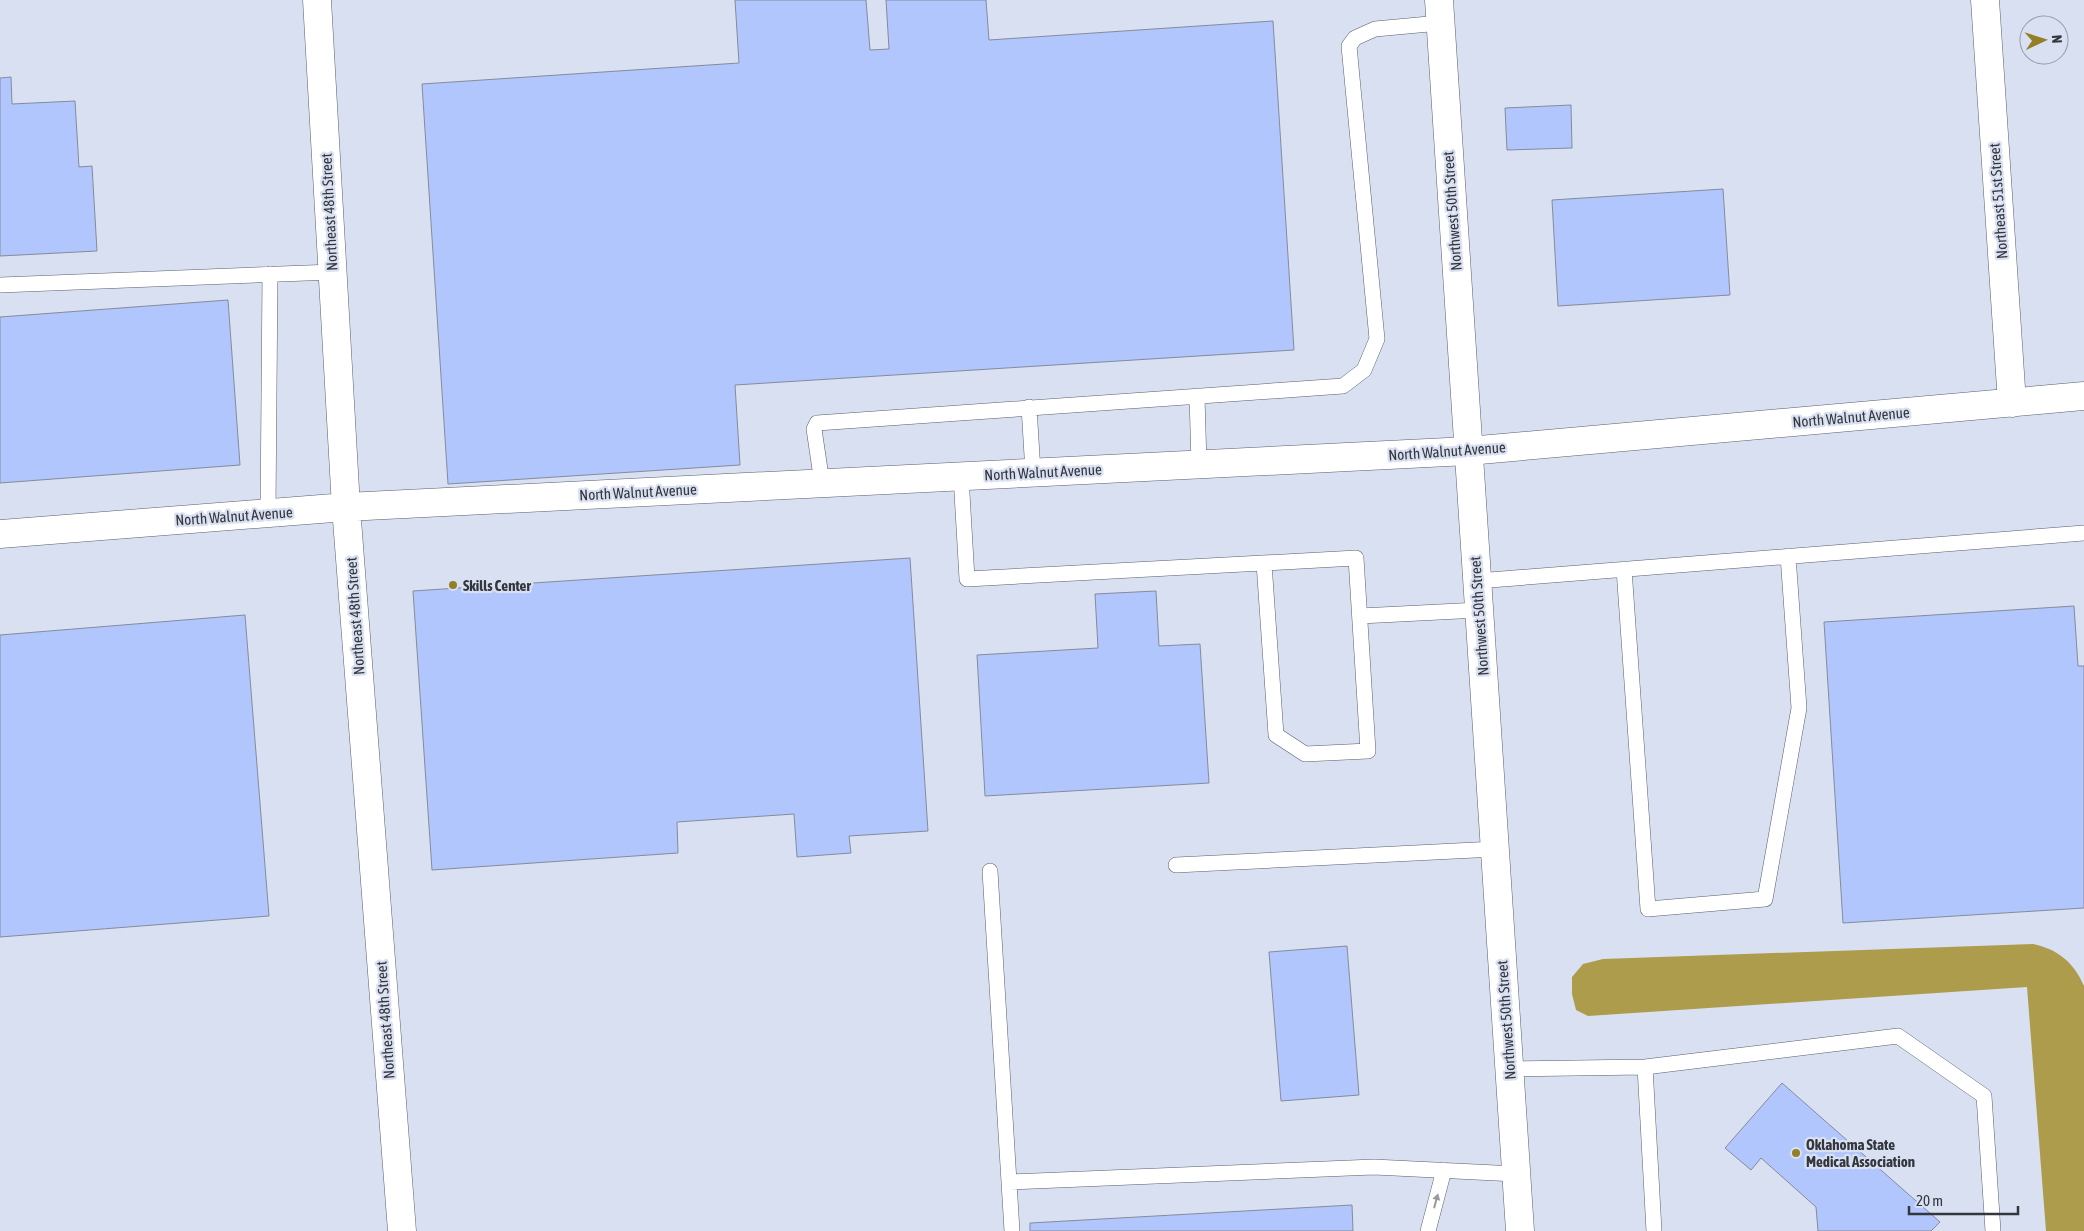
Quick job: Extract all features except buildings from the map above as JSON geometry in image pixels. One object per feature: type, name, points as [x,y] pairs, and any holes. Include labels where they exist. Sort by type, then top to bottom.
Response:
[{"type":"street","name":"Northeast 48th Street","points":[[317,0],[346,507],[402,1231]]},
{"type":"street","name":"Northeast 51st Street","points":[[1985,0],[2012,403]]},
{"type":"street","name":"Northwest 50th Street","points":[[1439,11],[1520,1231]]},
{"type":"street","name":"North Walnut Avenue","points":[[0,534],[346,507],[1468,451],[2084,396]]},
{"type":"lane","points":[[822,483],[814,429],[818,423],[1343,386],[1364,370],[1377,339],[1349,46],[1355,38],[1375,29],[1439,11]]},
{"type":"lane","points":[[0,284],[333,272]]},
{"type":"lane","points":[[268,513],[270,274]]},
{"type":"lane","points":[[1197,396],[1199,464]]},
{"type":"lane","points":[[1029,407],[1033,472]]},
{"type":"lane","points":[[961,476],[967,579],[1356,558],[1368,752],[1305,754],[1276,735],[1264,563]]},
{"type":"lane","points":[[1477,581],[2084,533]]},
{"type":"lane","points":[[1624,569],[1648,908],[1657,908],[1765,899],[1799,708],[1788,556]]},
{"type":"lane","points":[[1360,616],[1479,610]]},
{"type":"lane","points":[[1176,865],[1495,849]]},
{"type":"lane","points":[[990,871],[1012,1231]]},
{"type":"lane","points":[[1510,1069],[1645,1067],[1898,1036],[1984,1096],[1993,1231]]},
{"type":"lane","points":[[1645,1067],[1654,1231]]},
{"type":"lane","points":[[1009,1182],[1374,1167],[1516,1174]]},
{"type":"lane","points":[[1428,1231],[1444,1170]]},
{"type":"shaded area","points":[[2033,944],[2050,949],[2064,958],[2075,970],[2084,986],[2084,1231],[2046,1231],[2027,987],[1588,1016],[1576,1010],[1572,994],[1572,977],[1583,964],[1603,959]]},
{"type":"place","name":"Skills Center","points":[[453,585]]},
{"type":"place","name":"Oklahoma State Medical Association","points":[[1796,1153]]}]
